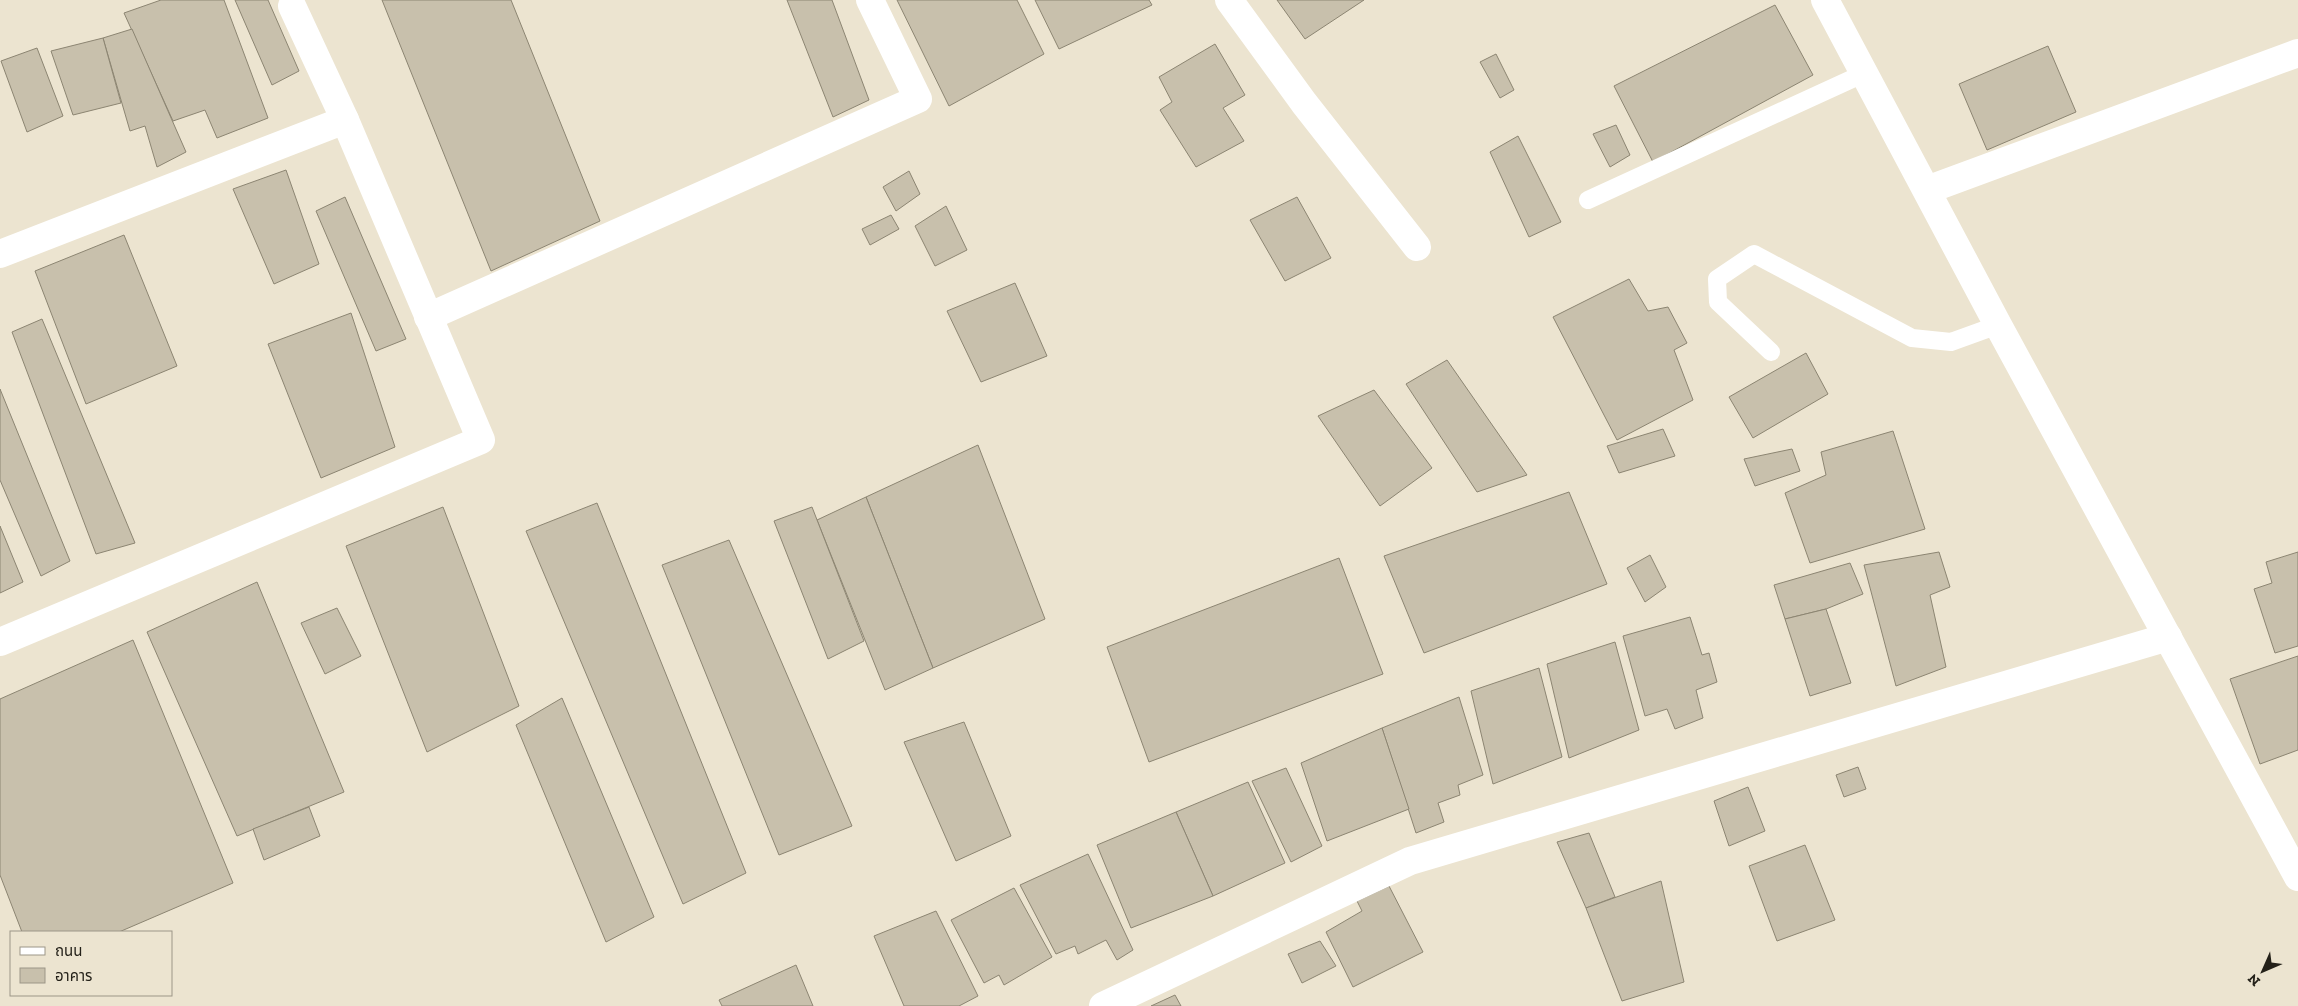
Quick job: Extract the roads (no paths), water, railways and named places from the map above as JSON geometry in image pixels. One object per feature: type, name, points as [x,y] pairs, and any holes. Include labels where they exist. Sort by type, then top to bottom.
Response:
[{"type":"street","points":[[428,317],[918,99],[870,0]]},
{"type":"street","points":[[1229,0],[1304,103],[1416,248]]},
{"type":"street","points":[[1825,0],[1998,325],[2298,877]]},
{"type":"street","points":[[0,642],[481,440],[345,120],[292,6]]},
{"type":"street","points":[[1927,190],[2298,54]]},
{"type":"street","points":[[0,254],[345,120]]},
{"type":"street","points":[[1103,1006],[1410,861],[2168,637]]},
{"type":"lane","points":[[1588,200],[1865,73]]},
{"type":"lane","points":[[1771,352],[1718,302],[1717,279],[1754,254],[1912,338],[1951,342],[1998,325]]}]
